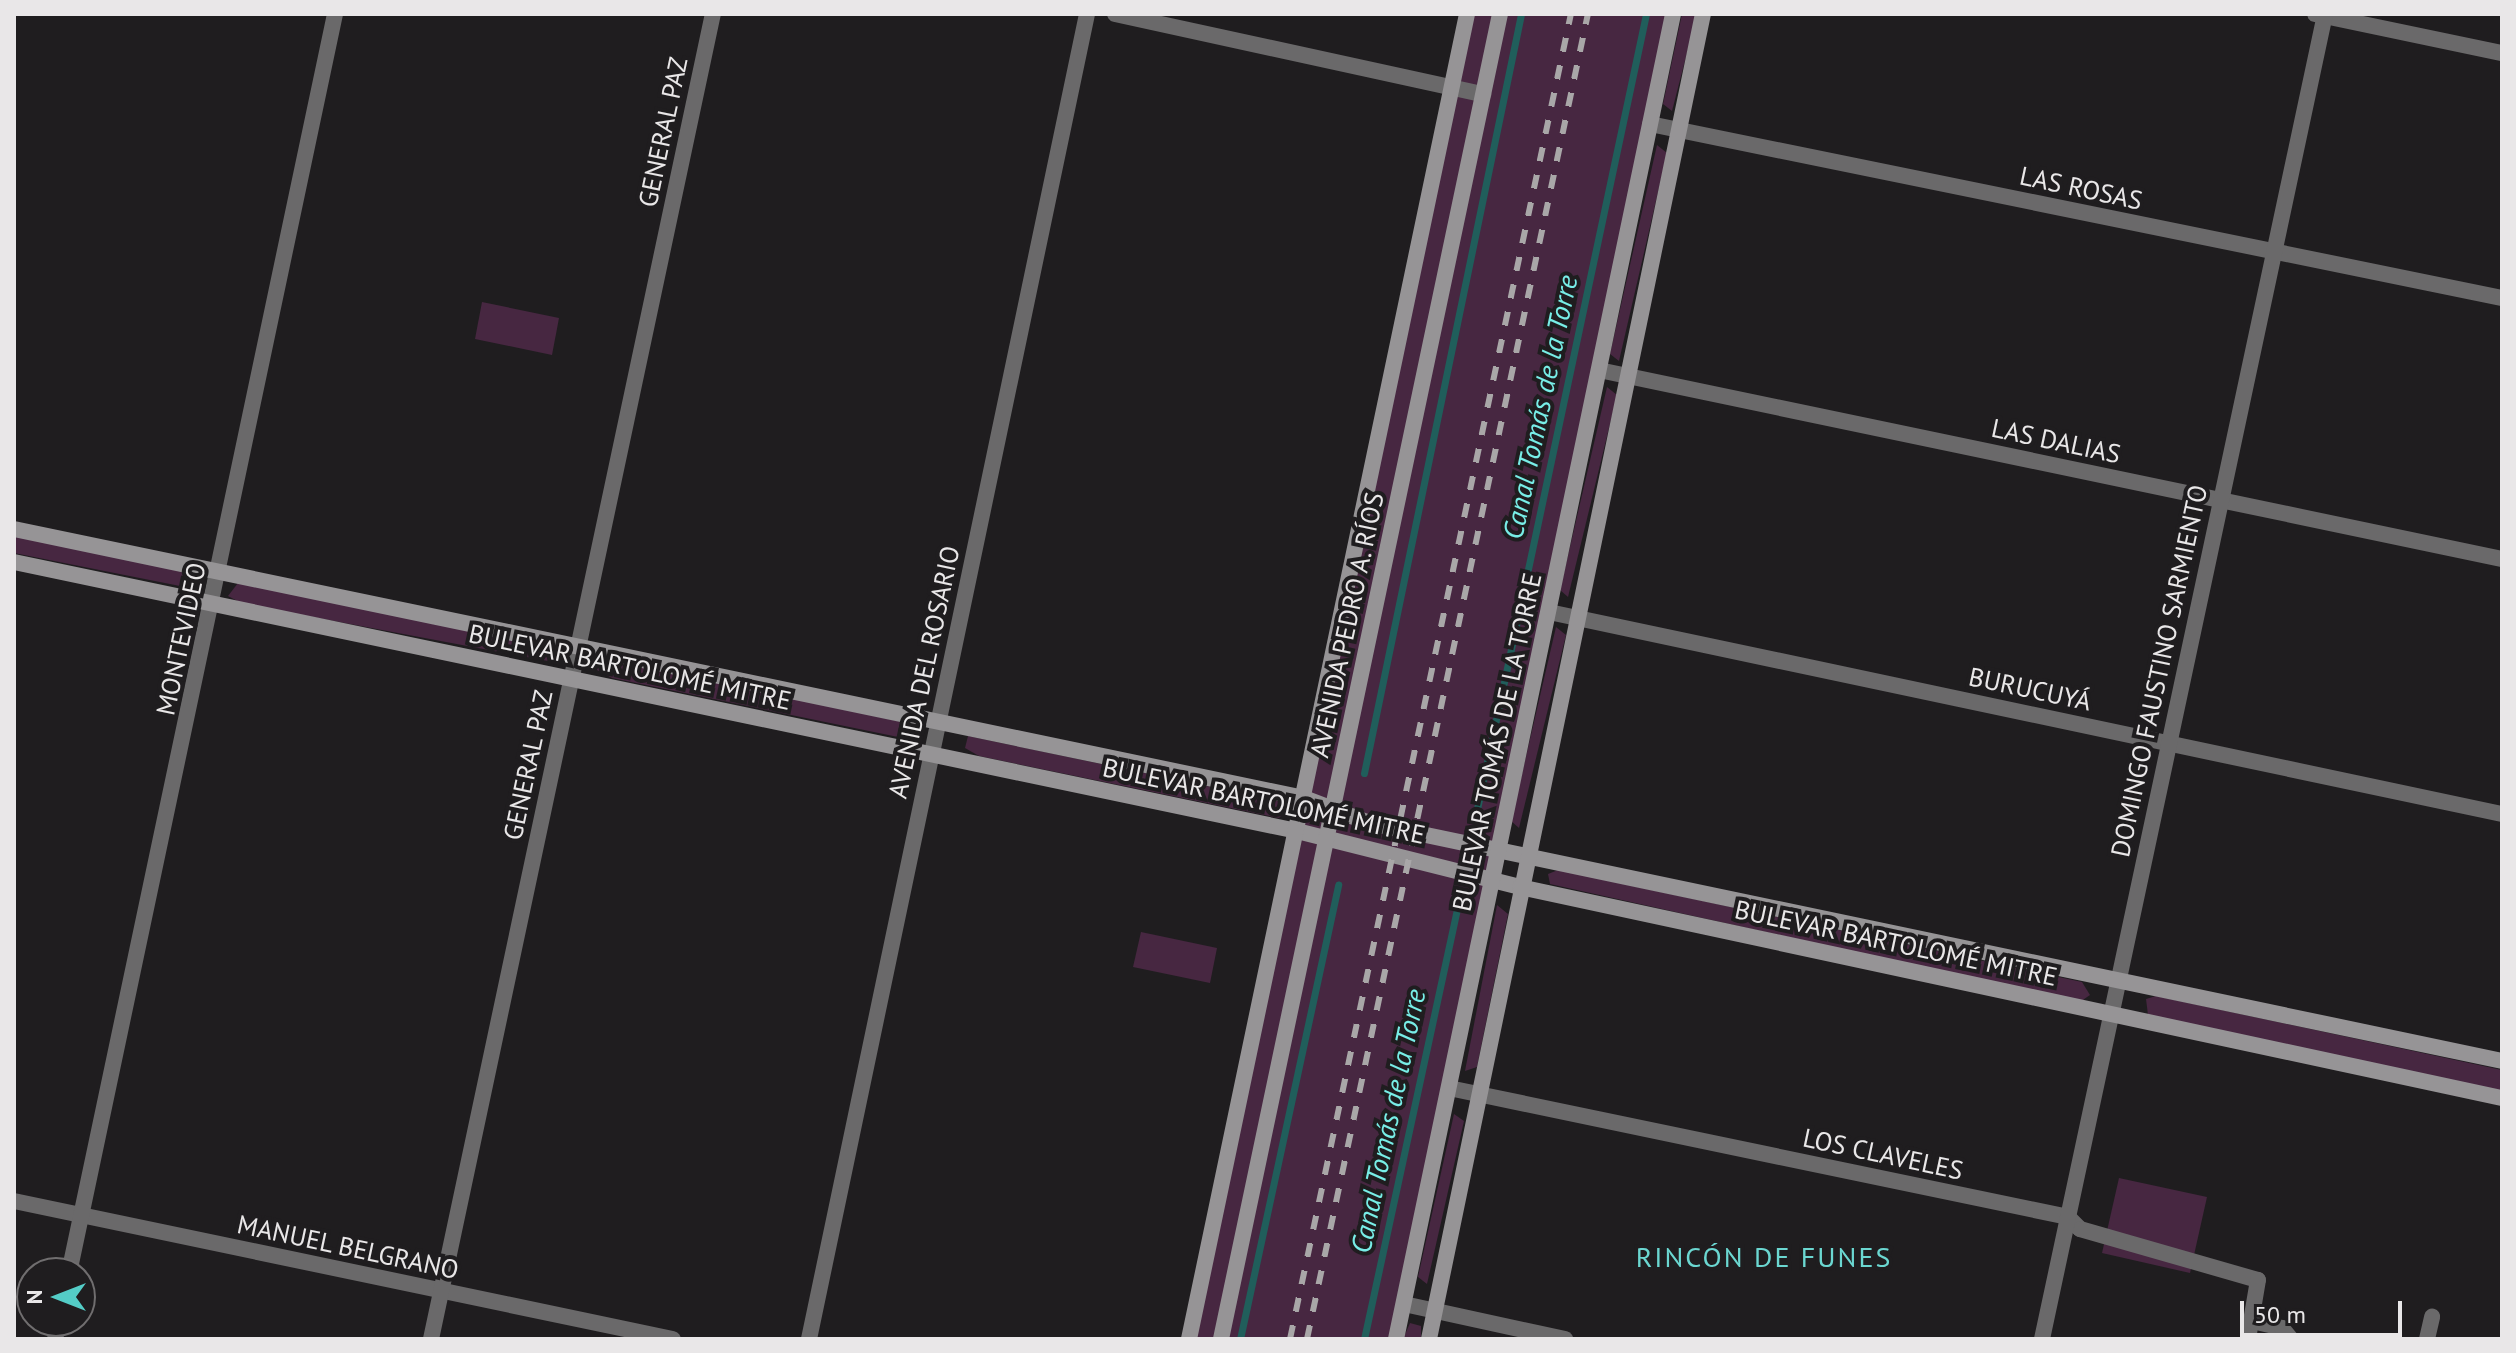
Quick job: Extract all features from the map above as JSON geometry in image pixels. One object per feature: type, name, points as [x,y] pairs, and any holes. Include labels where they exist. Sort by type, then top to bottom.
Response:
[{"type":"main road","name":"AVENIDA PEDRO A. RÍOS","points":[[1189,1339],[1467,14]]},
{"type":"main road","name":"AVENIDA PEDRO A. RÍOS","points":[[1221,1339],[1500,14]]},
{"type":"main road","name":"BULEVAR TOMÁS DE LA TORRE","points":[[1396,1339],[1673,14]]},
{"type":"main road","name":"BULEVAR TOMÁS DE LA TORRE","points":[[1429,1339],[1477,1094],[1703,14]]},
{"type":"main road","name":"BULEVAR BARTOLOMÉ MITRE","points":[[14,529],[1304,798],[1369,823],[2502,1061]]},
{"type":"main road","name":"BULEVAR BARTOLOMÉ MITRE","points":[[14,562],[1297,831],[1492,877],[1520,887],[2502,1098]]},
{"type":"street","name":"MONTEVIDEO","points":[[72,1257],[220,572],[335,14]]},
{"type":"street","name":"GENERAL PAZ","points":[[431,1339],[713,14]]},
{"type":"street","name":"AVENIDA DEL ROSARIO","points":[[809,1339],[1087,14]]},
{"type":"street","points":[[1115,14],[1483,94]]},
{"type":"street","points":[[2321,15],[2502,53]]},
{"type":"street","name":"DOMINGO FAUSTINO SARMIENTO","points":[[2042,1339],[2274,252],[2321,15]]},
{"type":"street","name":"LAS ROSAS","points":[[1650,124],[2502,298]]},
{"type":"street","name":"LAS DALIAS","points":[[1599,370],[2502,559]]},
{"type":"street","name":"BURUCUYÁ","points":[[1549,612],[2502,814]]},
{"type":"street","name":"LOS CLAVELES","points":[[1449,1088],[2068,1217],[2080,1229],[2258,1280],[2252,1321]]},
{"type":"street","name":"MANUEL BELGRANO","points":[[14,1201],[673,1339]]},
{"type":"street","points":[[1404,1304],[1565,1339]]},
{"type":"street","points":[[2427,1339],[2432,1317]]},
{"type":"street","points":[[2248,1339],[2252,1321],[2282,1328],[2291,1339]]},
{"type":"shaded area","points":[[1467,14],[1673,14],[1396,1339],[1189,1339]]},
{"type":"shaded area","points":[[1682,14],[1697,14],[1672,111],[1663,104]]},
{"type":"shaded area","points":[[1657,145],[1667,153],[1619,361],[1610,354]]},
{"type":"shaded area","points":[[482,302],[559,318],[552,355],[475,339]]},
{"type":"shaded area","points":[[1607,387],[1617,395],[1568,597],[1560,590]]},
{"type":"shaded area","points":[[14,534],[194,573],[197,580],[190,588],[14,553]]},
{"type":"shaded area","points":[[238,583],[552,646],[555,653],[548,661],[243,604],[228,596]]},
{"type":"shaded area","points":[[1556,627],[1566,635],[1519,828],[1511,821]]},
{"type":"shaded area","points":[[601,658],[907,723],[911,730],[903,738],[612,678],[597,670]]},
{"type":"shaded area","points":[[968,736],[1278,801],[1287,810],[1279,818],[979,756],[965,748]]},
{"type":"shaded area","points":[[1558,870],[2082,982],[2090,995],[2080,1002],[1550,884],[1548,874]]},
{"type":"shaded area","points":[[1497,905],[1508,914],[1477,1067],[1465,1071]]},
{"type":"shaded area","points":[[1141,932],[1217,948],[1210,983],[1133,967]]},
{"type":"shaded area","points":[[2156,996],[2502,1070],[2502,1092],[2148,1015],[2146,999]]},
{"type":"shaded area","points":[[1454,1114],[1464,1121],[1427,1284],[1418,1277]]},
{"type":"shaded area","points":[[2119,1178],[2207,1197],[2190,1273],[2102,1253]]},
{"type":"shaded area","points":[[1410,1323],[1421,1326],[1421,1339],[1403,1339]]},
{"type":"waterway","points":[[1364,773],[1521,14]]},
{"type":"waterway","name":"Canal Tomás de la Torre","points":[[1477,809],[1646,14]]},
{"type":"waterway","points":[[1240,1339],[1338,884]]},
{"type":"waterway","name":"Canal Tomás de la Torre","points":[[1364,1339],[1456,912]]},
{"type":"railway","points":[[1290,1339],[1571,14]]},
{"type":"railway","points":[[1307,1339],[1588,14]]},
{"type":"district","name":"RINCÓN DE FUNES","points":[[1764,1257]]}]
